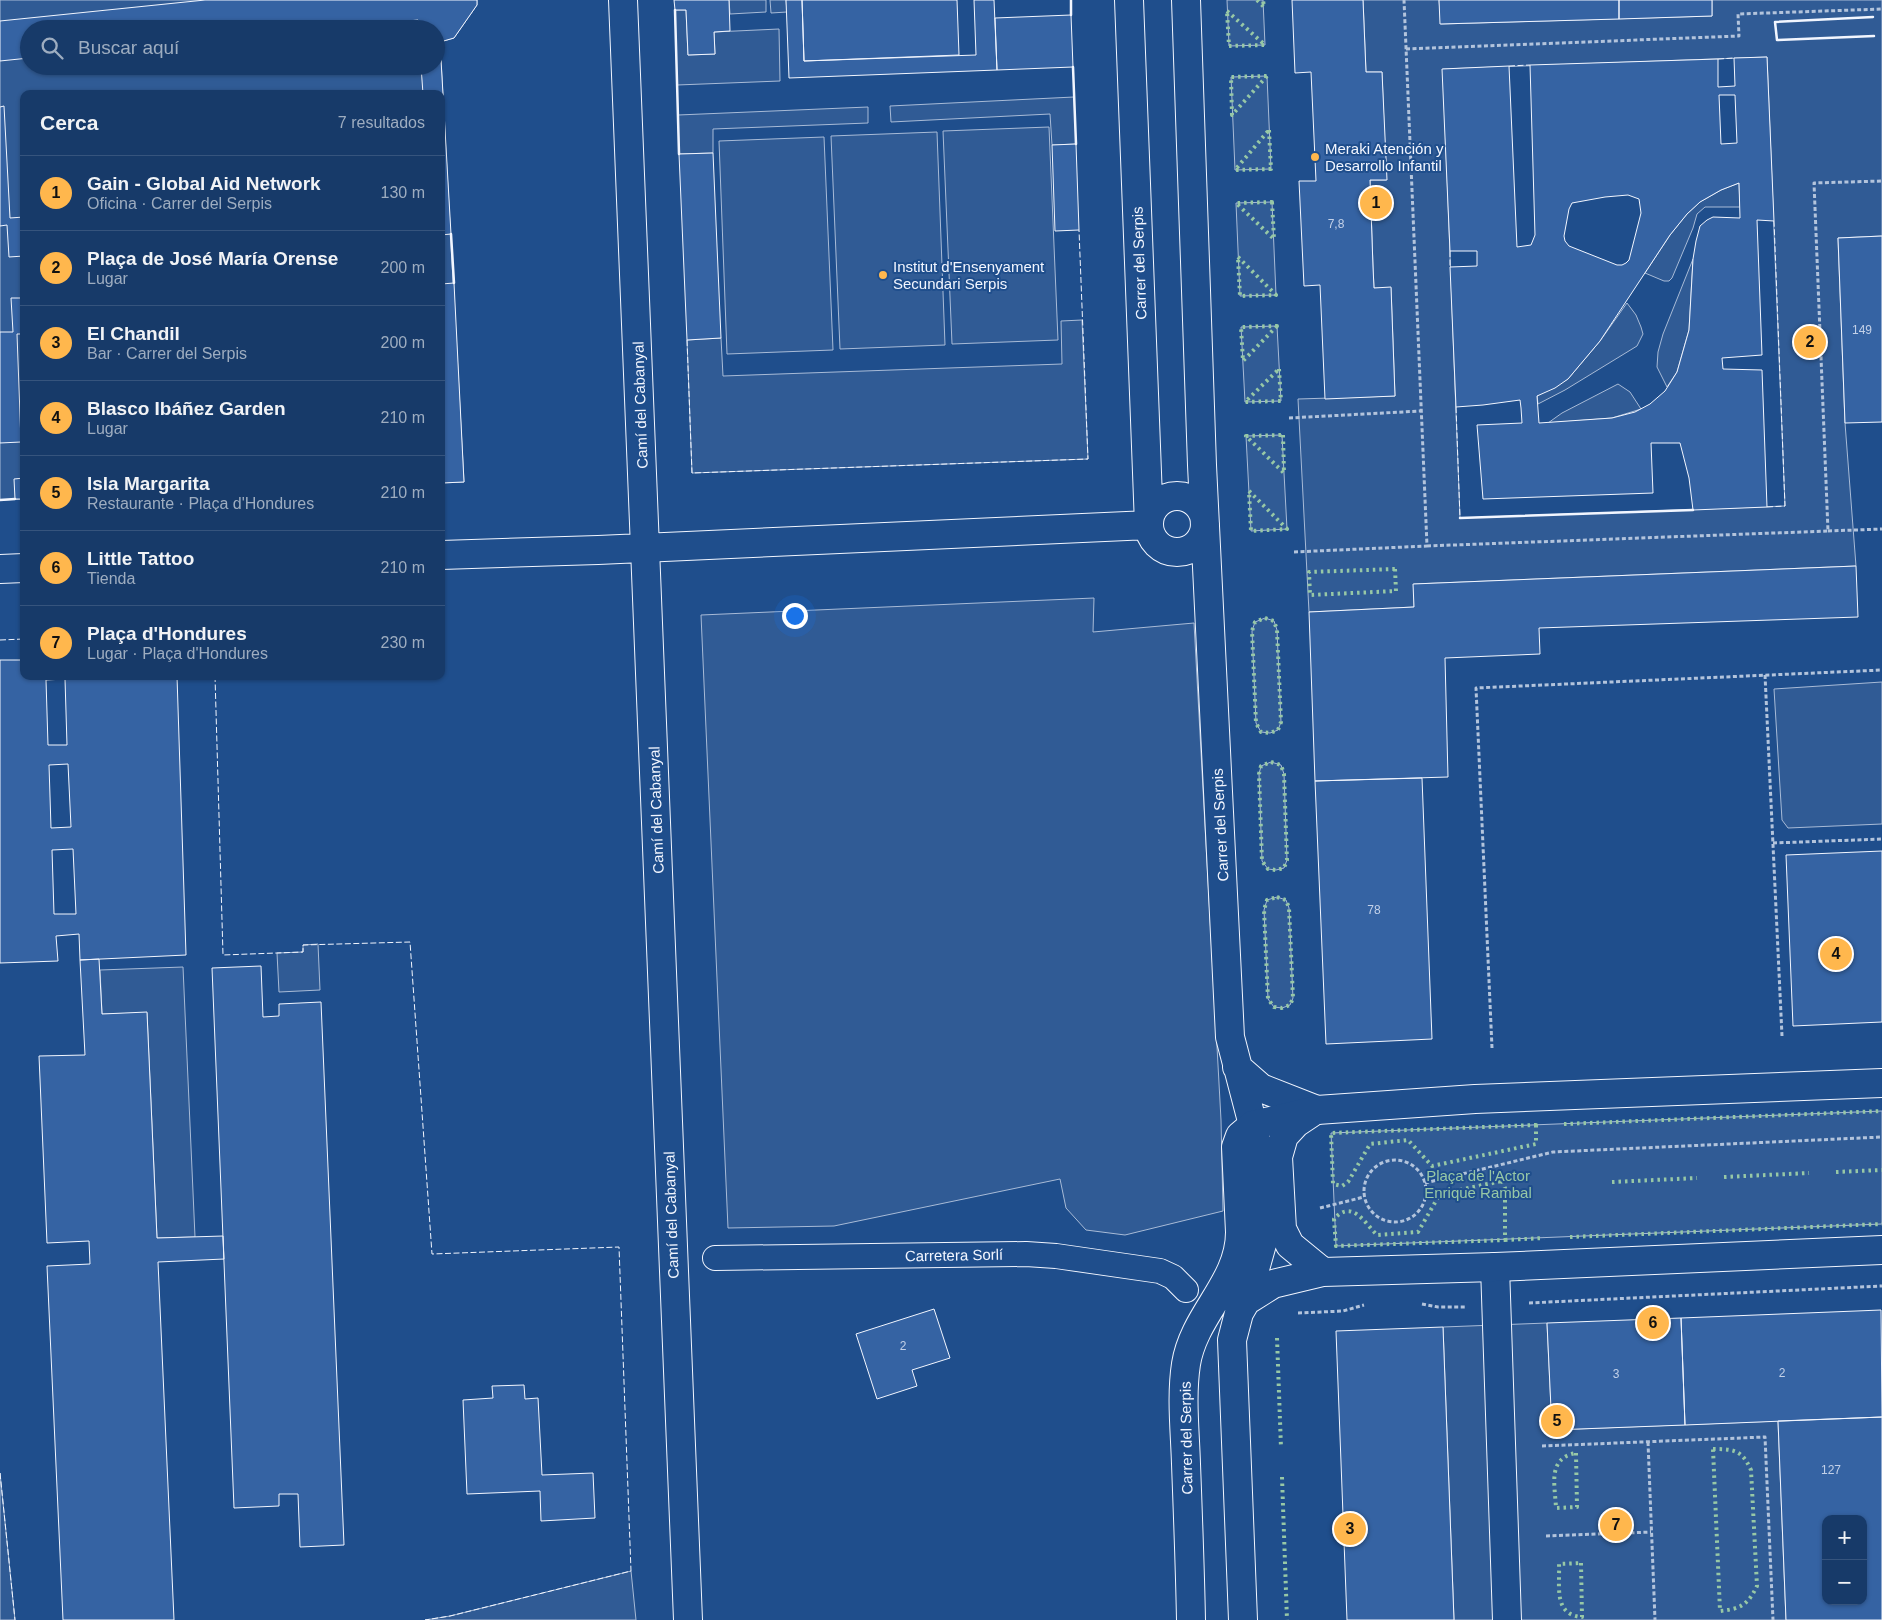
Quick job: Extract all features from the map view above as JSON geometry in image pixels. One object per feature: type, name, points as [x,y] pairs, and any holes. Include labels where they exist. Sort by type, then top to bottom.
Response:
[{"type":"street","name":"Camí del Cabanyal","points":[[622,0],[688,1620]]},
{"type":"street","name":"Carrer del Serpis","points":[[1129,0],[1149,525],[1151,535],[1156,543],[1164,549],[1174,552],[1192,548],[1203,533],[1205,523],[1203,514],[1192,500],[1184,496],[1175,496],[1159,502],[1150,517],[1149,525]]},
{"type":"street","name":"Carrer del Serpis","points":[[1186,0],[1205,523],[1230,1037],[1253,1125],[1261,1192],[1262,1244],[1246,1301],[1239,1313],[1232,1340],[1243,1620]]},
{"type":"street","points":[[445,554],[644,548],[1149,525]]},
{"type":"street","points":[[0,569],[20,568]]},
{"type":"street","points":[[1237,1067],[1261,1088],[1316,1110]]},
{"type":"street","points":[[1253,1125],[1316,1110],[1475,1100],[1882,1083]]},
{"type":"street","points":[[1316,1110],[1296,1123],[1284,1136],[1278,1157],[1282,1229],[1290,1245],[1323,1272]]},
{"type":"street","name":"Carrer del Serpis","points":[[1191,1620],[1184,1403],[1186,1364],[1196,1332],[1236,1262],[1240,1239],[1236,1147],[1240,1136],[1253,1125]]},
{"type":"street","points":[[1246,1301],[1273,1284],[1323,1272],[1494,1267],[1882,1250]]},
{"type":"street","name":"Carretera Sorlí","points":[[715,1258],[1049,1255],[1160,1271],[1173,1278],[1186,1290]]},
{"type":"street","points":[[1494,1267],[1507,1620]]},
{"type":"path","points":[[1404,0],[1427,546]]},
{"type":"path","points":[[1406,49],[1739,36],[1738,14],[1882,9]]},
{"type":"path","points":[[1828,531],[1814,183],[1882,181]]},
{"type":"path","points":[[1289,418],[1421,411]]},
{"type":"path","points":[[1294,552],[1882,529]]},
{"type":"path","points":[[1492,1048],[1476,688],[1882,670]]},
{"type":"path","points":[[1765,675],[1782,1036]]},
{"type":"path","points":[[1773,844],[1882,839]]},
{"type":"path","points":[[1425,1183],[1552,1152],[1882,1137]]},
{"type":"path","points":[[1393,1160],[1404,1161],[1413,1166],[1425,1183],[1426,1193],[1423,1203],[1411,1217],[1402,1221],[1392,1222],[1374,1214],[1364,1197],[1364,1186],[1368,1176],[1374,1168],[1383,1162],[1393,1160]]},
{"type":"path","points":[[1320,1208],[1364,1197]]},
{"type":"path","points":[[1523,1304],[1882,1286]]},
{"type":"path","points":[[1420,1303],[1438,1307],[1471,1306]]},
{"type":"path","points":[[1294,1314],[1343,1311],[1364,1305]]},
{"type":"path","points":[[1542,1446],[1764,1437],[1773,1620]]},
{"type":"path","points":[[1648,1442],[1655,1620]]},
{"type":"path","points":[[1546,1536],[1651,1532]]},
{"type":"shaded area","points":[[0,0],[477,0],[477,5],[454,38],[445,41],[445,20],[20,20],[20,75],[442,75],[443,90],[20,90],[20,499],[0,500]]},
{"type":"shaded area","points":[[729,0],[766,0],[766,12],[730,14]]},
{"type":"shaded area","points":[[770,0],[786,0],[787,12],[771,13]]},
{"type":"shaded area","points":[[1227,0],[1263,0],[1265,45],[1229,46]]},
{"type":"shaded area","points":[[1363,0],[1439,0],[1441,24],[1712,16],[1712,0],[1882,0],[1882,236],[1838,238],[1845,423],[1856,566],[1414,584],[1414,607],[1309,612],[1298,399],[1395,396],[1391,288],[1374,288],[1373,267],[1370,180],[1386,180],[1382,72],[1366,72]],"holes":[[[1767,57],[1785,506],[1460,518],[1443,69]]]},
{"type":"shaded area","points":[[675,10],[686,10],[688,55],[715,54],[714,32],[779,29],[780,81],[677,85]]},
{"type":"shaded area","points":[[1267,76],[1271,169],[1235,170],[1231,77]]},
{"type":"shaded area","points":[[1074,97],[1076,144],[1052,145],[1050,114],[891,122],[890,106]]},
{"type":"shaded area","points":[[868,107],[868,123],[713,129],[713,153],[679,154],[678,115]]},
{"type":"shaded area","points":[[1049,127],[1058,340],[952,344],[943,131]]},
{"type":"shaded area","points":[[937,132],[945,345],[840,349],[831,136]]},
{"type":"shaded area","points":[[445,134],[464,482],[445,483]]},
{"type":"shaded area","points":[[824,137],[833,350],[727,354],[719,141]]},
{"type":"shaded area","points":[[1739,183],[1740,207],[1705,207],[1697,214],[1693,228],[1669,281],[1664,281],[1645,273],[1670,235],[1687,214],[1700,202],[1721,190]]},
{"type":"shaded area","points":[[1272,202],[1276,295],[1240,296],[1236,203]]},
{"type":"shaded area","points":[[1693,259],[1689,330],[1677,372],[1667,387],[1657,367],[1658,352],[1663,334]]},
{"type":"shaded area","points":[[1627,303],[1636,315],[1643,334],[1637,346],[1565,390],[1538,404],[1537,396],[1568,379],[1600,341]]},
{"type":"shaded area","points":[[1082,320],[1088,459],[692,473],[687,340],[721,338],[723,376],[1062,364],[1061,321]]},
{"type":"shaded area","points":[[1277,326],[1281,401],[1245,402],[1241,327]]},
{"type":"shaded area","points":[[1618,384],[1630,392],[1641,409],[1612,418],[1548,423],[1562,413]]},
{"type":"shaded area","points":[[1282,435],[1287,529],[1251,531],[1246,436]]},
{"type":"shaded area","points":[[1094,598],[1093,632],[1194,623],[1221,1120],[1223,1211],[1125,1235],[1086,1230],[1066,1208],[1060,1179],[834,1226],[728,1228],[701,615]]},
{"type":"shaded area","points":[[1265,618],[1274,621],[1277,630],[1281,722],[1278,730],[1270,733],[1261,732],[1256,723],[1252,631],[1255,622]]},
{"type":"shaded area","points":[[1882,682],[1882,824],[1788,828],[1782,820],[1774,689]]},
{"type":"shaded area","points":[[1271,762],[1281,765],[1284,774],[1287,860],[1284,868],[1276,870],[1268,869],[1262,861],[1259,774],[1261,766]]},
{"type":"shaded area","points":[[1277,897],[1286,900],[1289,908],[1293,998],[1290,1005],[1282,1008],[1274,1007],[1268,999],[1264,910],[1267,900]]},
{"type":"shaded area","points":[[318,944],[320,990],[279,992],[277,953],[303,952],[303,945]]},
{"type":"shaded area","points":[[183,967],[195,1237],[157,1238],[147,1013],[102,1014],[100,970]]},
{"type":"shaded area","name":"Plaça de l'Actor Enrique Rambal","points":[[1882,1111],[1882,1224],[1336,1246],[1331,1133]]},
{"type":"shaded area","points":[[1547,1323],[1552,1430],[1778,1421],[1786,1620],[1454,1620],[1443,1327]]},
{"type":"shaded area","points":[[0,1473],[15,1620],[0,1620]]},
{"type":"shaded area","points":[[631,1571],[636,1620],[425,1620],[450,1616]]},
{"type":"building","points":[[205,0],[477,0],[477,5],[454,38],[445,41],[445,20],[20,20],[20,59],[0,61],[0,21]]},
{"type":"building","points":[[674,0],[729,0],[730,31],[714,32],[715,54],[688,55],[686,10],[675,10]]},
{"type":"building","points":[[786,0],[802,0],[804,61],[976,55],[974,0],[994,0],[997,70],[789,78]]},
{"type":"building","points":[[802,0],[957,0],[959,55],[804,61]]},
{"type":"building","points":[[1292,0],[1363,0],[1366,72],[1382,72],[1387,180],[1370,180],[1373,267],[1374,288],[1391,287],[1395,396],[1325,399],[1320,285],[1304,286],[1299,181],[1316,181],[1311,72],[1295,73]]},
{"type":"building","points":[[1439,0],[1619,0],[1619,19],[1440,24]]},
{"type":"building","points":[[1619,0],[1712,0],[1712,16],[1619,19]]},
{"type":"building","points":[[1071,15],[1073,67],[997,70],[995,18]]},
{"type":"building","points":[[1767,57],[1774,221],[1757,220],[1762,355],[1722,358],[1723,369],[1762,370],[1767,507],[1693,510],[1689,478],[1680,443],[1651,443],[1653,493],[1483,499],[1477,425],[1522,423],[1521,408],[1520,400],[1456,407],[1450,267],[1477,266],[1477,251],[1450,251],[1442,69],[1509,66],[1517,247],[1531,245],[1535,235],[1530,65],[1718,59],[1718,87],[1735,86],[1734,58]],"holes":[[[1719,95],[1735,95],[1737,143],[1721,144]],[[1739,183],[1740,218],[1713,217],[1700,226],[1693,259],[1689,330],[1677,372],[1665,391],[1650,404],[1635,412],[1612,418],[1539,423],[1537,396],[1555,388],[1568,379],[1600,341],[1670,235],[1687,214],[1700,202],[1721,190]],[[1628,195],[1639,199],[1641,213],[1629,260],[1622,265],[1617,265],[1569,246],[1565,241],[1564,236],[1569,209],[1572,203]]]},
{"type":"building","points":[[422,75],[442,75],[443,90],[423,90]]},
{"type":"building","points":[[4,106],[10,218],[20,217],[20,256],[9,257],[7,225],[0,226],[0,107]]},
{"type":"building","points":[[445,129],[451,234],[445,235]]},
{"type":"building","points":[[1076,144],[1079,230],[1055,231],[1052,145]]},
{"type":"building","points":[[713,153],[721,338],[687,340],[679,154]]},
{"type":"building","points":[[1882,236],[1882,422],[1845,423],[1838,238]]},
{"type":"building","points":[[454,283],[464,482],[445,483],[445,284]]},
{"type":"building","points":[[11,298],[20,298],[20,334],[17,334],[20,442],[0,443],[0,332],[13,332]]},
{"type":"building","points":[[20,478],[20,499],[15,499],[14,479]]},
{"type":"building","points":[[1856,566],[1858,617],[1539,628],[1540,654],[1445,658],[1448,777],[1315,781],[1309,612],[1414,607],[1413,584]]},
{"type":"building","points":[[0,660],[20,660],[20,680],[46,680],[48,745],[67,745],[65,680],[177,680],[186,955],[80,960],[79,934],[56,936],[58,961],[0,963]],"holes":[[[68,764],[71,827],[51,828],[49,765]],[[73,849],[76,914],[54,914],[52,850]]]},
{"type":"building","points":[[1422,778],[1432,1039],[1326,1044],[1315,781]]},
{"type":"building","points":[[1882,851],[1882,1022],[1793,1026],[1786,855]]},
{"type":"building","points":[[99,959],[102,1014],[147,1012],[157,1238],[223,1236],[224,1259],[158,1262],[174,1620],[63,1620],[47,1266],[90,1264],[89,1241],[47,1243],[39,1056],[85,1055],[80,960]]},
{"type":"building","points":[[261,966],[263,1017],[279,1016],[279,1004],[321,1002],[344,1545],[300,1547],[298,1494],[279,1494],[279,1506],[234,1508],[212,968]]},
{"type":"building","points":[[934,1309],[950,1358],[912,1370],[917,1386],[877,1399],[856,1334]]},
{"type":"building","points":[[1881,1310],[1882,1417],[1685,1425],[1681,1318]]},
{"type":"building","points":[[1681,1318],[1685,1425],[1552,1430],[1547,1323]]},
{"type":"building","points":[[1443,1327],[1454,1620],[1347,1620],[1336,1331]]},
{"type":"building","points":[[524,1385],[525,1399],[538,1398],[542,1475],[593,1473],[595,1518],[541,1521],[540,1491],[467,1494],[463,1400],[493,1398],[492,1386]]},
{"type":"building","points":[[1882,1417],[1882,1620],[1786,1620],[1778,1421]]},
{"type":"hedge","points":[[1257,0],[1264,7],[1263,0]]},
{"type":"hedge","points":[[1227,11],[1265,45],[1229,46],[1227,11]]},
{"type":"hedge","points":[[1267,76],[1232,115],[1231,77],[1267,76]]},
{"type":"hedge","points":[[1269,130],[1271,169],[1235,170],[1269,130]]},
{"type":"hedge","points":[[1272,202],[1274,239],[1236,203],[1272,202]]},
{"type":"hedge","points":[[1238,257],[1276,295],[1240,296],[1238,257]]},
{"type":"hedge","points":[[1277,326],[1243,361],[1241,327],[1277,326]]},
{"type":"hedge","points":[[1279,369],[1281,401],[1245,402],[1279,369]]},
{"type":"hedge","points":[[1283,435],[1284,473],[1246,436],[1283,435]]},
{"type":"hedge","points":[[1249,491],[1287,529],[1251,531],[1249,491]]},
{"type":"hedge","points":[[1395,569],[1396,591],[1310,595],[1309,572],[1395,569]]},
{"type":"hedge","points":[[1265,618],[1274,621],[1277,630],[1281,722],[1278,730],[1270,733],[1261,732],[1256,723],[1252,631],[1255,622],[1265,618]]},
{"type":"hedge","points":[[1271,762],[1281,765],[1284,774],[1287,860],[1284,868],[1276,870],[1268,869],[1262,861],[1259,774],[1261,766],[1271,762]]},
{"type":"hedge","points":[[1277,897],[1286,900],[1289,908],[1293,998],[1290,1005],[1282,1008],[1274,1007],[1268,999],[1264,910],[1267,900],[1277,897]]},
{"type":"hedge","points":[[1564,1124],[1882,1111]]},
{"type":"hedge","points":[[1536,1125],[1536,1144],[1432,1166],[1408,1140],[1370,1144],[1348,1182],[1342,1186],[1333,1184],[1331,1133],[1536,1125]]},
{"type":"hedge","points":[[1836,1172],[1882,1170]]},
{"type":"hedge","points":[[1724,1177],[1809,1173]]},
{"type":"hedge","points":[[1612,1182],[1697,1178]]},
{"type":"hedge","points":[[1502,1181],[1505,1188],[1505,1240],[1336,1246],[1334,1219],[1340,1213],[1352,1212],[1362,1219],[1377,1235],[1418,1232],[1440,1194],[1502,1181]]},
{"type":"hedge","points":[[1570,1237],[1882,1224]]},
{"type":"hedge","points":[[1505,1240],[1544,1238]]},
{"type":"hedge","points":[[1277,1338],[1281,1448]]},
{"type":"hedge","points":[[1713,1449],[1727,1449],[1736,1452],[1744,1458],[1751,1470],[1757,1586],[1743,1605],[1720,1611],[1713,1449]]},
{"type":"hedge","points":[[1576,1453],[1577,1507],[1556,1508],[1554,1482],[1557,1467],[1560,1460],[1576,1453]]},
{"type":"hedge","points":[[1282,1477],[1287,1620]]},
{"type":"hedge","points":[[1581,1563],[1582,1617],[1566,1611],[1562,1605],[1559,1590],[1559,1564],[1581,1563]]},
{"type":"fence","points":[[1718,59],[1734,58]]},
{"type":"fence","points":[[1509,66],[1530,65]]},
{"type":"fence","points":[[1767,507],[1785,506],[1774,221]]},
{"type":"fence","points":[[687,340],[692,473],[1088,459],[1079,230]]},
{"type":"fence","points":[[1450,251],[1450,267]]},
{"type":"fence","points":[[1456,407],[1460,518]]},
{"type":"fence","points":[[0,640],[20,639]]},
{"type":"fence","points":[[215,680],[223,955],[303,952],[303,945],[410,942],[432,1254],[619,1247],[631,1571],[450,1616],[425,1620]]},
{"type":"fence","points":[[0,1473],[15,1620]]},
{"type":"wall","points":[[1071,0],[1071,15]]},
{"type":"wall","points":[[675,10],[679,154]]},
{"type":"wall","points":[[1873,17],[1775,22],[1777,40],[1874,36]]},
{"type":"wall","points":[[1073,67],[1076,144]]},
{"type":"wall","points":[[451,234],[454,283]]},
{"type":"wall","points":[[0,500],[15,499]]},
{"type":"wall","points":[[1460,518],[1693,510]]},
{"type":"place","name":"Meraki Atención y Desarrollo Infantil","points":[[1315,157]]},
{"type":"place","name":"Gain - Global Aid Network","points":[[1376,203]]},
{"type":"place","name":"Institut d'Ensenyament Secundari Serpis","points":[[883,275]]},
{"type":"place","name":"Plaça de José María Orense","points":[[1810,342]]},
{"type":"place","name":"Blasco Ibáñez Garden","points":[[1836,954]]},
{"type":"place","name":"Little Tattoo","points":[[1653,1323]]},
{"type":"place","name":"Isla Margarita","points":[[1557,1421]]},
{"type":"place","name":"Plaça d'Hondures","points":[[1616,1525]]},
{"type":"place","name":"El Chandil","points":[[1350,1529]]}]
